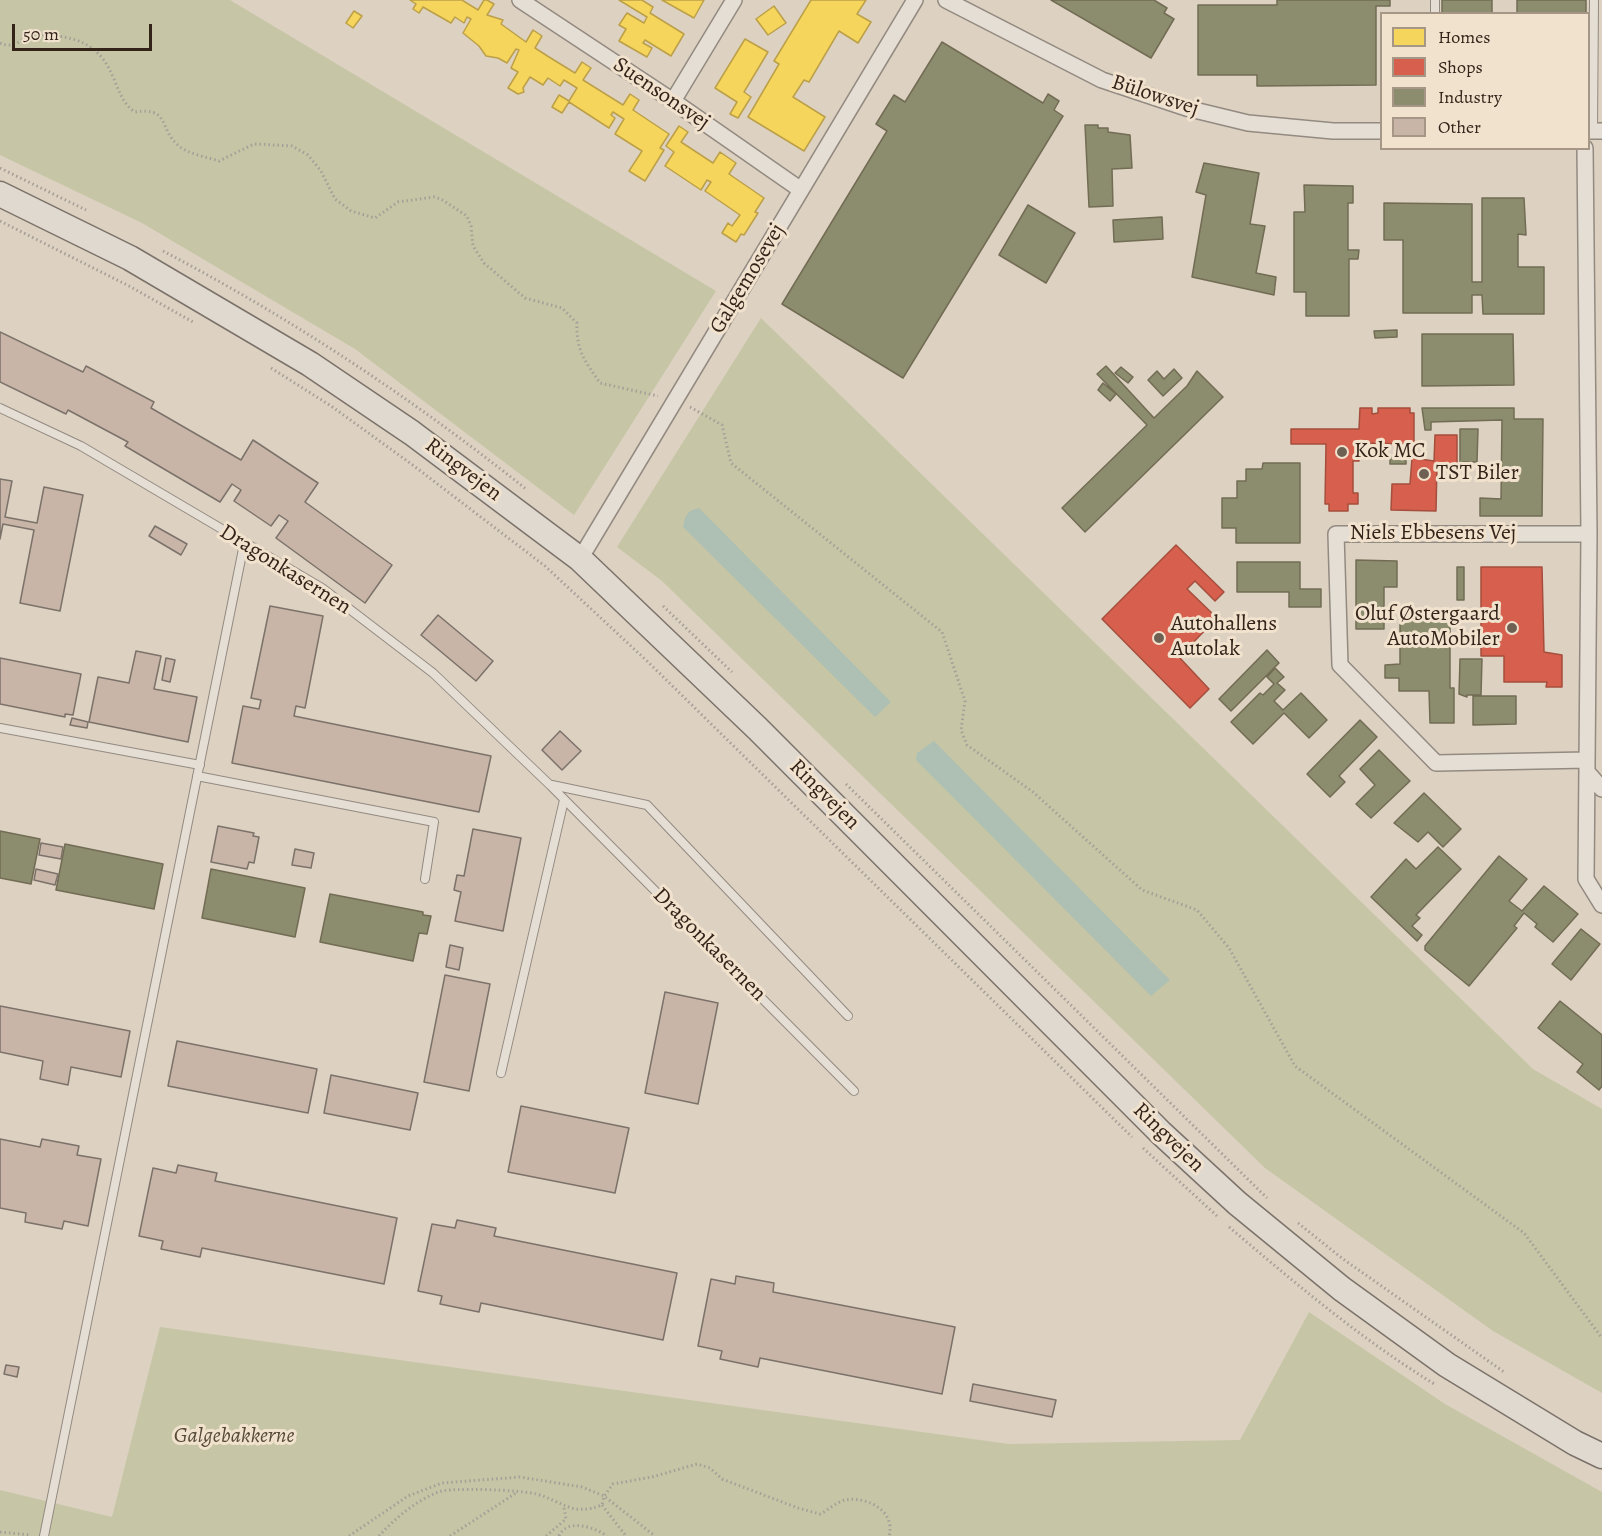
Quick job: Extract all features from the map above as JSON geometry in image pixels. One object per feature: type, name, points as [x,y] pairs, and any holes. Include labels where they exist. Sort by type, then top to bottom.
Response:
[{"type":"main road","name":"Ringvejen","points":[[0,194],[130,258],[310,364],[412,433],[580,559],[758,729],[1161,1133],[1237,1203],[1342,1289],[1447,1365],[1575,1443],[1602,1456]]},
{"type":"street","name":"Suensonsvej","points":[[520,0],[673,101],[801,190]]},
{"type":"street","points":[[673,101],[734,0]]},
{"type":"street","name":"Galgemosevej","points":[[580,559],[915,0]]},
{"type":"street","name":"Bülowsvej","points":[[946,0],[1102,80],[1186,108],[1248,123],[1333,130],[1380,131]]},
{"type":"street","points":[[1585,150],[1589,534],[1587,879],[1602,905]]},
{"type":"street","name":"Niels Ebbesens Vej","points":[[1587,767],[1436,763],[1340,665],[1336,534],[1589,534]]},
{"type":"street","points":[[1587,767],[1602,789]]},
{"type":"lane","points":[[1594,0],[1594,131]]},
{"type":"lane","name":"Dragonkasernen","points":[[0,408],[81,446],[322,588],[433,673],[550,785],[854,1091]]},
{"type":"lane","points":[[44,1536],[244,544]]},
{"type":"lane","points":[[0,728],[200,765]]},
{"type":"lane","points":[[198,776],[434,822],[425,879]]},
{"type":"lane","points":[[550,785],[647,806],[848,1016]]},
{"type":"lane","points":[[501,1073],[564,800]]},
{"type":"path","points":[[0,43],[14,45],[34,35],[76,40],[101,56],[111,68],[126,106],[135,112],[151,110],[159,114],[174,141],[181,148],[219,161],[254,144],[292,146],[308,155],[321,171],[335,199],[351,211],[375,218],[398,202],[434,197],[467,216],[471,226],[473,246],[484,263],[525,298],[562,308],[577,324],[576,342],[582,357],[600,382],[676,400],[722,425],[731,463],[942,632],[965,701],[961,730],[967,745],[1033,792],[1142,890],[1197,910],[1229,948],[1295,1066],[1524,1233],[1602,1338]]},
{"type":"path","points":[[0,221],[129,286],[197,324]]},
{"type":"path","points":[[264,364],[331,406],[428,476],[545,566],[705,717],[1179,1183],[1291,1280],[1403,1365],[1441,1388]]},
{"type":"path","points":[[602,1505],[604,1496],[613,1484],[652,1477],[697,1464],[710,1468],[722,1479],[820,1514],[843,1500],[861,1499],[878,1507],[888,1517],[891,1529],[889,1536]]},
{"type":"path","points":[[349,1536],[408,1496],[442,1483],[520,1478],[582,1487],[604,1496],[655,1536]]},
{"type":"path","points":[[379,1536],[396,1518],[440,1491],[536,1494],[572,1510],[602,1505]]},
{"type":"path","points":[[450,1536],[518,1492]]},
{"type":"path","points":[[602,1505],[626,1536]]},
{"type":"path","points":[[546,1536],[566,1519],[564,1508]]},
{"type":"path","points":[[559,1536],[570,1526],[583,1526],[607,1536]]},
{"type":"path","points":[[0,1532],[44,1536]]},
{"type":"green space","points":[[0,0],[230,0],[716,291],[574,515],[355,349],[142,223],[0,155]]},
{"type":"green space","points":[[761,318],[1533,1069],[1602,1109],[1602,1393],[1493,1331],[1265,1168],[662,581],[617,547]]},
{"type":"green space","name":"Galgebakkerne","points":[[1309,1312],[1445,1404],[1602,1492],[1602,1536],[0,1536],[0,1490],[112,1517],[160,1327],[1009,1444],[1240,1440]]},
{"type":"shaded area","points":[[699,508],[891,702],[875,717],[683,527],[687,514]]},
{"type":"shaded area","points":[[934,741],[1170,980],[1151,996],[916,760],[917,753]]},
{"type":"building: Homes","points":[[410,0],[462,0],[478,10],[484,0],[487,0],[494,4],[487,15],[503,20],[501,24],[526,42],[533,30],[542,36],[535,48],[575,73],[582,62],[591,68],[583,80],[623,105],[630,94],[639,100],[633,110],[669,134],[660,148],[664,150],[645,181],[629,171],[642,151],[615,134],[624,119],[613,112],[611,115],[615,118],[609,128],[569,102],[562,113],[552,107],[559,95],[569,101],[577,88],[564,80],[560,86],[548,78],[543,85],[530,77],[523,88],[524,92],[518,94],[508,88],[518,72],[511,68],[519,50],[516,49],[507,63],[498,58],[486,56],[479,46],[463,33],[471,19],[467,17],[464,23],[455,17],[451,23],[423,7],[419,13],[413,9],[416,4]]},
{"type":"building: Homes","points":[[619,0],[642,0],[653,7],[650,13],[684,34],[671,56],[645,40],[643,43],[652,48],[647,57],[619,41],[626,29],[619,25],[627,13],[644,23],[647,17]]},
{"type":"building: Homes","points":[[662,0],[704,0],[694,18]]},
{"type":"building: Homes","points":[[811,0],[866,0],[857,14],[871,22],[858,43],[839,31],[809,82],[804,80],[793,97],[825,117],[804,151],[748,117],[779,64],[774,61]]},
{"type":"building: Homes","points":[[774,6],[786,23],[768,35],[756,19]]},
{"type":"building: Homes","points":[[354,11],[362,16],[353,28],[346,23]]},
{"type":"building: Homes","points":[[745,39],[768,52],[744,92],[751,97],[738,118],[730,114],[737,102],[715,88]]},
{"type":"building: Homes","points":[[679,126],[688,132],[681,142],[713,163],[720,152],[736,163],[729,174],[764,198],[755,212],[758,213],[744,235],[741,234],[736,242],[722,233],[728,223],[732,226],[740,215],[705,191],[711,182],[707,180],[701,190],[665,166],[674,152],[666,146]]},
{"type":"building: Shops","name":"Kok MC","points":[[1360,408],[1372,408],[1372,414],[1378,413],[1378,408],[1410,408],[1410,413],[1414,413],[1414,444],[1359,443],[1359,461],[1353,461],[1353,493],[1358,493],[1358,504],[1348,504],[1348,511],[1329,511],[1329,504],[1325,504],[1326,444],[1291,444],[1291,429],[1359,429]]},
{"type":"building: Shops","name":"TST Biler","points":[[1435,435],[1457,435],[1457,465],[1437,464],[1436,511],[1391,510],[1392,484],[1410,484],[1412,458],[1434,461]]},
{"type":"building: Shops","name":"Autohallens Autolak","points":[[1176,545],[1224,592],[1215,601],[1195,581],[1187,589],[1217,618],[1179,657],[1209,689],[1190,708],[1102,619]]},
{"type":"building: Shops","name":"Oluf Østergaard AutoMobiler","points":[[1481,567],[1542,567],[1544,652],[1562,655],[1562,687],[1546,687],[1547,682],[1504,682],[1504,656],[1481,656]]},
{"type":"building: Industry","points":[[1051,0],[1154,0],[1167,8],[1164,13],[1174,19],[1151,58]]},
{"type":"building: Industry","points":[[1277,0],[1390,0],[1390,6],[1376,6],[1376,85],[1257,86],[1257,75],[1198,75],[1198,5],[1277,5]]},
{"type":"building: Industry","points":[[1442,0],[1492,0],[1492,12],[1442,12]]},
{"type":"building: Industry","points":[[1517,0],[1586,0],[1586,12],[1517,12]]},
{"type":"building: Industry","points":[[942,42],[1043,103],[1048,94],[1059,101],[1054,110],[1063,116],[903,378],[782,304],[887,131],[876,124],[894,95],[905,102]]},
{"type":"building: Industry","points":[[1085,125],[1098,125],[1098,128],[1108,128],[1108,132],[1130,135],[1132,168],[1112,169],[1113,206],[1089,207]]},
{"type":"building: Industry","points":[[1204,163],[1259,173],[1250,224],[1265,226],[1256,273],[1276,277],[1274,295],[1192,277],[1206,195],[1196,192]]},
{"type":"building: Industry","points":[[1304,185],[1353,186],[1353,203],[1348,203],[1348,250],[1359,250],[1358,259],[1349,259],[1349,316],[1306,316],[1306,292],[1294,292],[1294,212],[1305,212]]},
{"type":"building: Industry","points":[[1482,198],[1524,198],[1526,235],[1518,234],[1518,267],[1544,267],[1544,314],[1483,314],[1482,295],[1472,295],[1472,313],[1403,313],[1403,240],[1384,240],[1384,203],[1472,204],[1472,282],[1482,282]]},
{"type":"building: Industry","points":[[1028,205],[1075,233],[1046,283],[999,255]]},
{"type":"building: Industry","points":[[1162,217],[1163,239],[1114,242],[1113,220]]},
{"type":"building: Industry","points":[[1397,330],[1397,337],[1375,338],[1374,331]]},
{"type":"building: Industry","points":[[1422,334],[1513,334],[1514,385],[1422,386]]},
{"type":"building: Industry","points":[[1106,366],[1154,418],[1187,386],[1197,371],[1223,397],[1085,532],[1062,508],[1147,425],[1097,374]]},
{"type":"building: Industry","points":[[1121,367],[1133,377],[1128,383],[1115,373]]},
{"type":"building: Industry","points":[[1174,369],[1182,378],[1163,396],[1148,380],[1157,371],[1164,379]]},
{"type":"building: Industry","points":[[1103,383],[1116,394],[1110,401],[1098,390]]},
{"type":"building: Industry","points":[[1422,408],[1514,408],[1514,419],[1543,419],[1542,516],[1480,516],[1480,498],[1501,499],[1502,420],[1431,422],[1431,430],[1425,430]]},
{"type":"building: Industry","points":[[1460,429],[1478,429],[1477,462],[1460,462]]},
{"type":"building: Industry","points":[[1390,457],[1406,457],[1406,464],[1390,464]]},
{"type":"building: Industry","points":[[1263,463],[1300,463],[1300,543],[1236,543],[1236,528],[1222,528],[1222,498],[1237,498],[1237,481],[1246,481],[1246,469],[1262,469]]},
{"type":"building: Industry","points":[[1356,560],[1397,561],[1397,587],[1384,587],[1384,629],[1356,629]]},
{"type":"building: Industry","points":[[1237,562],[1300,562],[1300,589],[1321,589],[1321,607],[1289,607],[1289,592],[1237,592]]},
{"type":"building: Industry","points":[[1457,567],[1464,567],[1464,600],[1457,600]]},
{"type":"building: Industry","points":[[1400,619],[1450,619],[1450,688],[1454,688],[1454,723],[1430,723],[1429,691],[1399,691],[1399,678],[1385,678],[1385,665],[1400,664]]},
{"type":"building: Industry","points":[[1267,650],[1279,663],[1231,711],[1219,699]]},
{"type":"building: Industry","points":[[1460,659],[1482,659],[1481,695],[1467,695],[1467,697],[1459,694]]},
{"type":"building: Industry","points":[[1275,668],[1284,677],[1277,683],[1285,690],[1274,701],[1283,710],[1301,693],[1327,720],[1309,738],[1284,713],[1253,744],[1231,722],[1260,693],[1263,695],[1274,684],[1267,677]]},
{"type":"building: Industry","points":[[1473,696],[1516,696],[1516,724],[1473,725]]},
{"type":"building: Industry","points":[[1360,720],[1377,737],[1339,776],[1345,782],[1330,797],[1307,774]]},
{"type":"building: Industry","points":[[1379,750],[1410,781],[1371,818],[1356,804],[1375,785],[1360,769]]},
{"type":"building: Industry","points":[[1424,793],[1461,829],[1443,847],[1428,832],[1418,842],[1394,823]]},
{"type":"building: Industry","points":[[0,831],[40,839],[31,884],[0,878]]},
{"type":"building: Industry","points":[[65,844],[163,864],[154,909],[56,890]]},
{"type":"building: Industry","points":[[1438,847],[1461,869],[1416,915],[1420,918],[1412,926],[1422,935],[1417,941],[1371,897],[1406,859],[1416,869]]},
{"type":"building: Industry","points":[[1499,856],[1527,879],[1509,901],[1522,911],[1544,886],[1578,914],[1553,942],[1535,927],[1537,924],[1524,913],[1514,926],[1517,928],[1469,986],[1425,950],[1425,946]]},
{"type":"building: Industry","points":[[211,869],[305,888],[295,937],[202,918]]},
{"type":"building: Industry","points":[[330,894],[423,912],[423,915],[431,916],[427,934],[419,933],[413,961],[320,942]]},
{"type":"building: Industry","points":[[1581,929],[1600,944],[1571,980],[1552,964]]},
{"type":"building: Industry","points":[[1560,1001],[1602,1035],[1602,1086],[1599,1090],[1577,1072],[1583,1064],[1538,1028]]},
{"type":"building: Other","points":[[0,332],[83,372],[86,366],[154,402],[151,408],[241,460],[253,440],[318,483],[305,502],[392,565],[365,603],[276,538],[288,521],[279,515],[271,526],[234,501],[241,490],[232,484],[220,502],[125,446],[128,442],[68,410],[66,414],[0,382]]},
{"type":"building: Other","points":[[0,479],[12,481],[5,517],[37,523],[44,487],[83,495],[60,611],[20,603],[34,530],[3,524],[0,539]]},
{"type":"building: Other","points":[[155,526],[187,544],[181,555],[149,536]]},
{"type":"building: Other","points":[[270,606],[323,616],[305,708],[296,706],[294,716],[491,756],[479,812],[232,763],[243,706],[259,709],[261,700],[251,698]]},
{"type":"building: Other","points":[[438,615],[493,661],[476,681],[421,635]]},
{"type":"building: Other","points":[[136,651],[161,656],[154,689],[197,697],[188,742],[89,722],[98,677],[129,683]]},
{"type":"building: Other","points":[[0,658],[81,674],[73,715],[65,714],[65,717],[0,704]]},
{"type":"building: Other","points":[[166,658],[175,660],[170,682],[162,680]]},
{"type":"building: Other","points":[[72,718],[88,722],[87,728],[70,725]]},
{"type":"building: Other","points":[[560,731],[581,751],[562,770],[542,750]]},
{"type":"building: Other","points":[[218,826],[254,833],[253,836],[259,837],[254,863],[249,862],[247,869],[211,862]]},
{"type":"building: Other","points":[[473,829],[521,838],[503,931],[455,921],[461,892],[454,890],[457,875],[464,876]]},
{"type":"building: Other","points":[[41,843],[63,847],[61,859],[39,855]]},
{"type":"building: Other","points":[[295,849],[314,853],[311,868],[292,865]]},
{"type":"building: Other","points":[[36,869],[58,874],[55,885],[34,880]]},
{"type":"building: Other","points":[[450,945],[463,948],[459,970],[446,967]]},
{"type":"building: Other","points":[[445,975],[490,984],[469,1091],[424,1082]]},
{"type":"building: Other","points":[[665,992],[718,1003],[698,1104],[645,1093]]},
{"type":"building: Other","points":[[0,1006],[130,1031],[121,1077],[71,1067],[68,1085],[40,1079],[43,1061],[0,1052]]},
{"type":"building: Other","points":[[177,1041],[317,1069],[308,1113],[168,1086]]},
{"type":"building: Other","points":[[331,1075],[418,1093],[410,1130],[324,1113]]},
{"type":"building: Other","points":[[521,1106],[629,1128],[615,1193],[508,1172]]},
{"type":"building: Other","points":[[0,1139],[40,1147],[42,1139],[79,1146],[77,1155],[101,1159],[88,1226],[64,1221],[62,1229],[25,1222],[26,1213],[0,1208]]},
{"type":"building: Other","points":[[178,1165],[217,1173],[215,1181],[397,1218],[384,1284],[202,1248],[200,1257],[161,1249],[163,1241],[139,1236],[153,1168],[176,1173]]},
{"type":"building: Other","points":[[457,1220],[496,1228],[494,1236],[677,1273],[663,1340],[481,1303],[479,1312],[440,1304],[442,1296],[418,1291],[432,1224],[455,1228]]},
{"type":"building: Other","points":[[736,1276],[774,1283],[773,1292],[955,1327],[942,1394],[760,1358],[758,1367],[720,1359],[722,1351],[698,1346],[711,1279],[735,1284]]},
{"type":"building: Other","points":[[6,1365],[19,1367],[17,1377],[4,1374]]},
{"type":"building: Other","points":[[973,1384],[1056,1400],[1052,1417],[970,1401]]},
{"type":"place","name":"Kok MC","points":[[1342,452]]},
{"type":"place","name":"TST Biler","points":[[1424,474]]},
{"type":"place","name":"Oluf Østergaard AutoMobiler","points":[[1512,628]]},
{"type":"place","name":"Autohallens Autolak","points":[[1159,638]]}]
